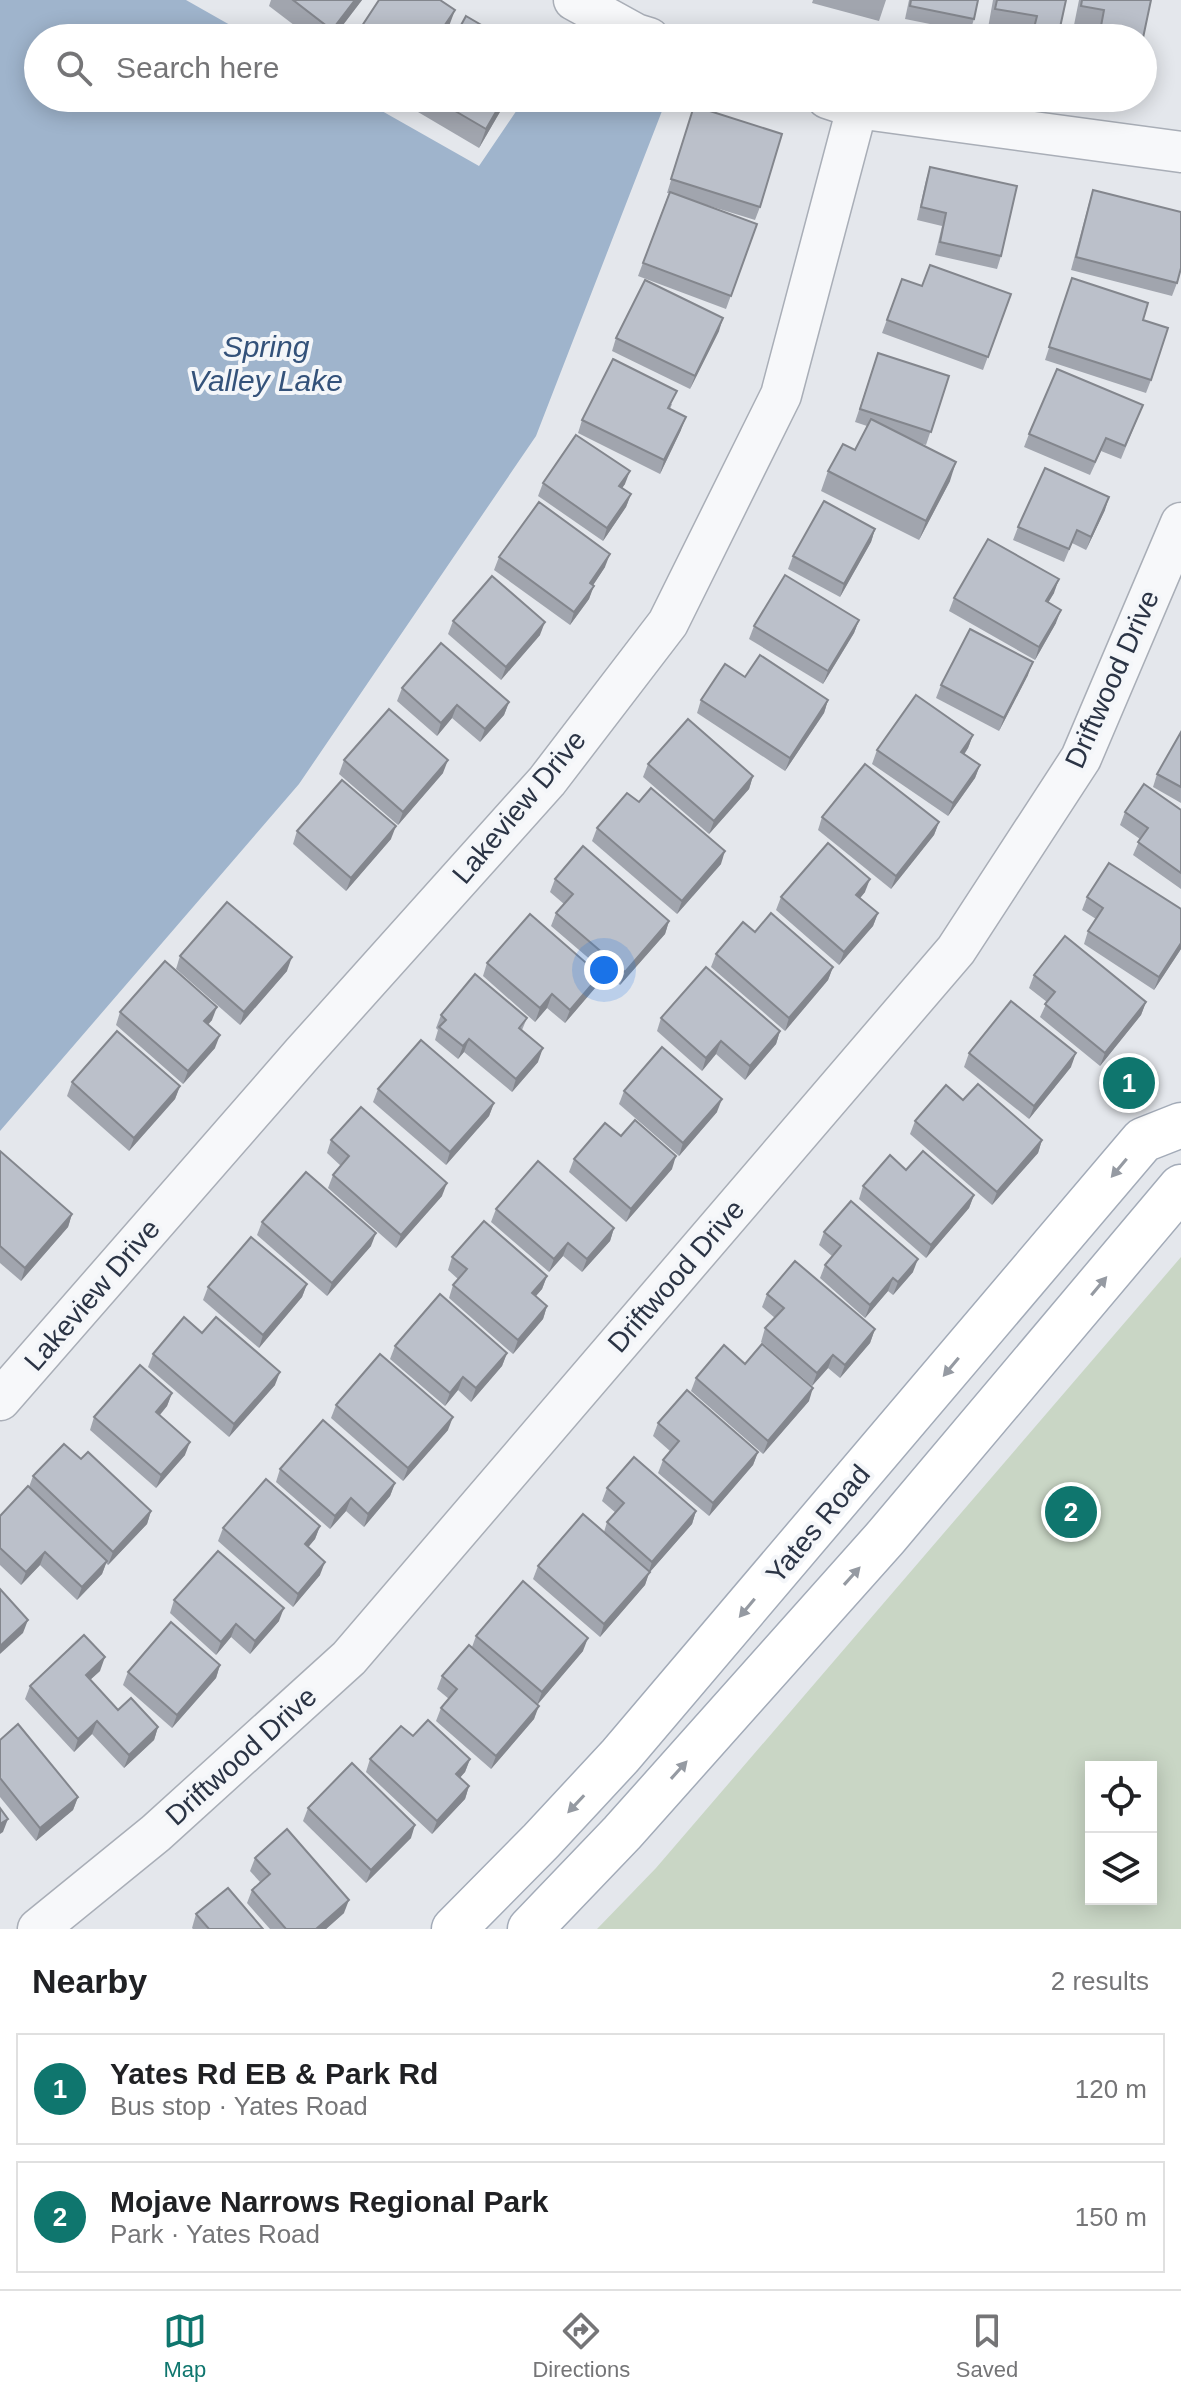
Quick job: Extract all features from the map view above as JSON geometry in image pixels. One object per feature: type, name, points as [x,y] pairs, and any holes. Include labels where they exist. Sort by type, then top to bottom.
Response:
[{"type":"main road","name":"Yates Road","points":[[454,1929],[620,1756],[1143,1140],[1181,1125]]},
{"type":"main road","name":"Yates Road","points":[[530,1929],[622,1833],[886,1537],[1181,1187]]},
{"type":"street","points":[[574,0],[618,24]]},
{"type":"street","name":"Lakeview Drive","points":[[0,1400],[547,781],[668,623],[781,395],[840,112]]},
{"type":"street","points":[[904,112],[1181,152]]},
{"type":"street","name":"Driftwood Drive","points":[[38,1929],[156,1833],[349,1658],[956,950],[1081,758],[1181,523]]},
{"type":"green space","points":[[1181,1257],[1181,1929],[597,1929],[656,1868]]},
{"type":"water","name":"Spring Valley Lake","points":[[0,0],[186,0],[228,24],[24,24],[24,112],[384,112],[479,166],[516,112],[662,112],[536,436],[299,784],[0,1131]]},
{"type":"building","points":[[293,0],[355,0],[337,24],[324,24]]},
{"type":"building","points":[[379,0],[440,0],[455,10],[446,24],[363,24]]},
{"type":"building","points":[[911,0],[978,0],[974,19],[910,6]]},
{"type":"building","points":[[997,0],[1066,0],[1061,24],[1035,24],[1037,16],[995,9]]},
{"type":"building","points":[[1082,0],[1151,0],[1146,24],[1101,24],[1104,10],[1081,6]]},
{"type":"building","points":[[466,16],[480,24],[462,24]]},
{"type":"building","points":[[457,112],[496,112],[486,129]]},
{"type":"building","points":[[692,112],[713,112],[782,134],[760,207],[671,179]]},
{"type":"building","points":[[930,167],[1017,186],[1001,256],[940,242],[946,213],[921,207]]},
{"type":"building","points":[[1093,190],[1181,212],[1181,268],[1177,283],[1076,257]]},
{"type":"building","points":[[670,192],[757,224],[731,296],[643,263]]},
{"type":"building","points":[[930,265],[1011,294],[988,357],[887,320],[902,279],[922,286]]},
{"type":"building","points":[[1072,278],[1148,303],[1143,320],[1168,328],[1151,380],[1049,347]]},
{"type":"building","points":[[645,280],[723,318],[695,376],[616,338]]},
{"type":"building","points":[[878,353],[949,376],[931,432],[860,409]]},
{"type":"building","points":[[613,359],[677,391],[668,408],[686,417],[664,460],[582,420]]},
{"type":"building","points":[[1057,369],[1143,405],[1125,446],[1106,438],[1095,462],[1029,434]]},
{"type":"building","points":[[871,419],[956,462],[926,521],[828,471],[843,444],[855,450]]},
{"type":"building","points":[[576,435],[630,471],[619,486],[631,494],[607,528],[543,483]]},
{"type":"building","points":[[1045,468],[1109,497],[1091,537],[1077,530],[1069,549],[1018,527]]},
{"type":"building","points":[[824,501],[875,529],[844,584],[793,556]]},
{"type":"building","points":[[539,502],[610,554],[590,583],[594,586],[574,612],[499,557]]},
{"type":"building","points":[[988,539],[1059,579],[1046,601],[1061,610],[1039,647],[954,598]]},
{"type":"building","points":[[785,575],[859,620],[828,671],[754,626]]},
{"type":"building","points":[[492,576],[545,622],[506,667],[453,621]]},
{"type":"building","points":[[970,629],[1033,662],[1004,718],[941,685]]},
{"type":"building","points":[[441,643],[509,702],[485,729],[457,705],[441,723],[402,688]]},
{"type":"building","points":[[760,655],[828,700],[790,758],[701,700],[725,664],[745,677]]},
{"type":"building","points":[[916,695],[973,735],[961,752],[980,765],[953,803],[877,750]]},
{"type":"building","points":[[389,709],[448,760],[403,812],[344,760]]},
{"type":"building","points":[[688,719],[753,776],[714,821],[648,764]]},
{"type":"building","points":[[1181,732],[1181,787],[1157,774]]},
{"type":"building","points":[[865,764],[939,822],[896,876],[822,817]]},
{"type":"building","points":[[342,780],[396,826],[351,878],[297,831]]},
{"type":"building","points":[[1144,784],[1181,810],[1181,873],[1138,842],[1148,828],[1125,812]]},
{"type":"building","points":[[651,788],[725,851],[682,901],[597,828],[627,793],[639,802]]},
{"type":"building","points":[[828,843],[870,879],[856,895],[878,913],[844,952],[781,897]]},
{"type":"building","points":[[583,846],[669,921],[625,972],[556,913],[573,894],[555,879]]},
{"type":"building","points":[[1109,863],[1181,909],[1181,943],[1159,977],[1088,931],[1103,908],[1087,897]]},
{"type":"building","points":[[227,902],[292,957],[244,1012],[180,956]]},
{"type":"building","points":[[771,913],[833,967],[789,1018],[716,954],[743,922],[755,932]]},
{"type":"building","points":[[530,914],[600,975],[570,1010],[552,994],[540,1008],[487,963]]},
{"type":"building","points":[[1065,936],[1146,1002],[1105,1053],[1045,1004],[1055,992],[1034,975]]},
{"type":"building","points":[[165,961],[217,1007],[204,1021],[220,1035],[188,1071],[120,1012]]},
{"type":"building","points":[[706,967],[780,1031],[750,1066],[721,1041],[706,1058],[661,1018]]},
{"type":"building","points":[[475,974],[527,1018],[519,1028],[543,1048],[516,1079],[469,1039],[463,1046],[439,1027],[446,1020],[441,1015]]},
{"type":"building","points":[[1011,1001],[1076,1053],[1034,1106],[969,1053]]},
{"type":"building","points":[[117,1031],[180,1086],[134,1138],[72,1082]]},
{"type":"building","points":[[421,1040],[494,1103],[450,1152],[378,1089]]},
{"type":"building","points":[[662,1047],[722,1099],[683,1143],[624,1091]]},
{"type":"building","points":[[978,1084],[1042,1140],[997,1192],[915,1121],[946,1085],[963,1100]]},
{"type":"building","points":[[361,1107],[447,1183],[401,1235],[333,1175],[349,1156],[331,1140]]},
{"type":"building","points":[[635,1120],[676,1156],[631,1209],[574,1159],[605,1123],[621,1136]]},
{"type":"building","points":[[0,1151],[72,1214],[25,1268],[0,1246]]},
{"type":"building","points":[[923,1151],[974,1195],[931,1245],[863,1186],[890,1155],[906,1170]]},
{"type":"building","points":[[538,1161],[614,1228],[587,1259],[568,1243],[554,1259],[496,1209]]},
{"type":"building","points":[[306,1172],[376,1233],[332,1283],[262,1222]]},
{"type":"building","points":[[851,1201],[918,1259],[898,1282],[893,1278],[870,1305],[825,1265],[841,1246],[824,1232]]},
{"type":"building","points":[[484,1221],[547,1276],[532,1293],[547,1306],[518,1340],[453,1285],[467,1269],[452,1257]]},
{"type":"building","points":[[251,1237],[307,1284],[263,1335],[208,1287]]},
{"type":"building","points":[[795,1261],[875,1329],[845,1365],[833,1355],[817,1373],[765,1328],[784,1308],[767,1294]]},
{"type":"building","points":[[440,1294],[507,1353],[476,1388],[463,1377],[450,1393],[395,1346]]},
{"type":"building","points":[[184,1317],[202,1333],[216,1317],[280,1372],[234,1424],[153,1354]]},
{"type":"building","points":[[762,1344],[813,1388],[768,1441],[696,1378],[724,1345],[745,1364]]},
{"type":"building","points":[[380,1354],[453,1417],[408,1468],[336,1405]]},
{"type":"building","points":[[140,1365],[172,1393],[156,1412],[190,1442],[161,1475],[94,1417]]},
{"type":"building","points":[[687,1390],[758,1452],[713,1503],[663,1460],[679,1441],[658,1423]]},
{"type":"building","points":[[323,1420],[395,1483],[368,1514],[351,1498],[335,1516],[280,1469]]},
{"type":"building","points":[[64,1444],[81,1459],[88,1452],[151,1511],[113,1552],[33,1476]]},
{"type":"building","points":[[634,1457],[696,1511],[652,1562],[607,1522],[624,1503],[607,1488]]},
{"type":"building","points":[[266,1479],[320,1526],[305,1544],[325,1562],[298,1594],[223,1528]]},
{"type":"building","points":[[28,1486],[107,1561],[82,1587],[45,1552],[26,1572],[0,1548],[0,1516]]},
{"type":"building","points":[[583,1514],[650,1572],[604,1624],[538,1566]]},
{"type":"building","points":[[218,1551],[284,1608],[255,1641],[236,1624],[221,1642],[174,1600]]},
{"type":"building","points":[[523,1581],[588,1638],[542,1692],[476,1636]]},
{"type":"building","points":[[0,1589],[28,1620],[0,1646]]},
{"type":"building","points":[[171,1622],[220,1665],[177,1715],[128,1672]]},
{"type":"building","points":[[84,1635],[105,1657],[86,1675],[118,1710],[131,1698],[158,1727],[129,1755],[97,1721],[78,1739],[30,1686]]},
{"type":"building","points":[[469,1645],[539,1706],[496,1756],[441,1708],[457,1689],[442,1676]]},
{"type":"building","points":[[428,1720],[470,1759],[456,1774],[469,1786],[437,1821],[370,1759],[401,1726],[413,1736]]},
{"type":"building","points":[[18,1724],[78,1797],[40,1828],[0,1778],[0,1740]]},
{"type":"building","points":[[352,1763],[415,1825],[371,1870],[308,1808]]},
{"type":"building","points":[[0,1808],[8,1819],[0,1824]]},
{"type":"building","points":[[287,1829],[349,1900],[316,1929],[286,1929],[252,1890],[270,1874],[255,1858]]},
{"type":"building","points":[[228,1888],[263,1929],[209,1929],[196,1914]]},
{"type":"place","name":"Yates Rd EB & Park Rd","points":[[1129,1083]]},
{"type":"place","name":"Mojave Narrows Regional Park","points":[[1071,1512]]}]
